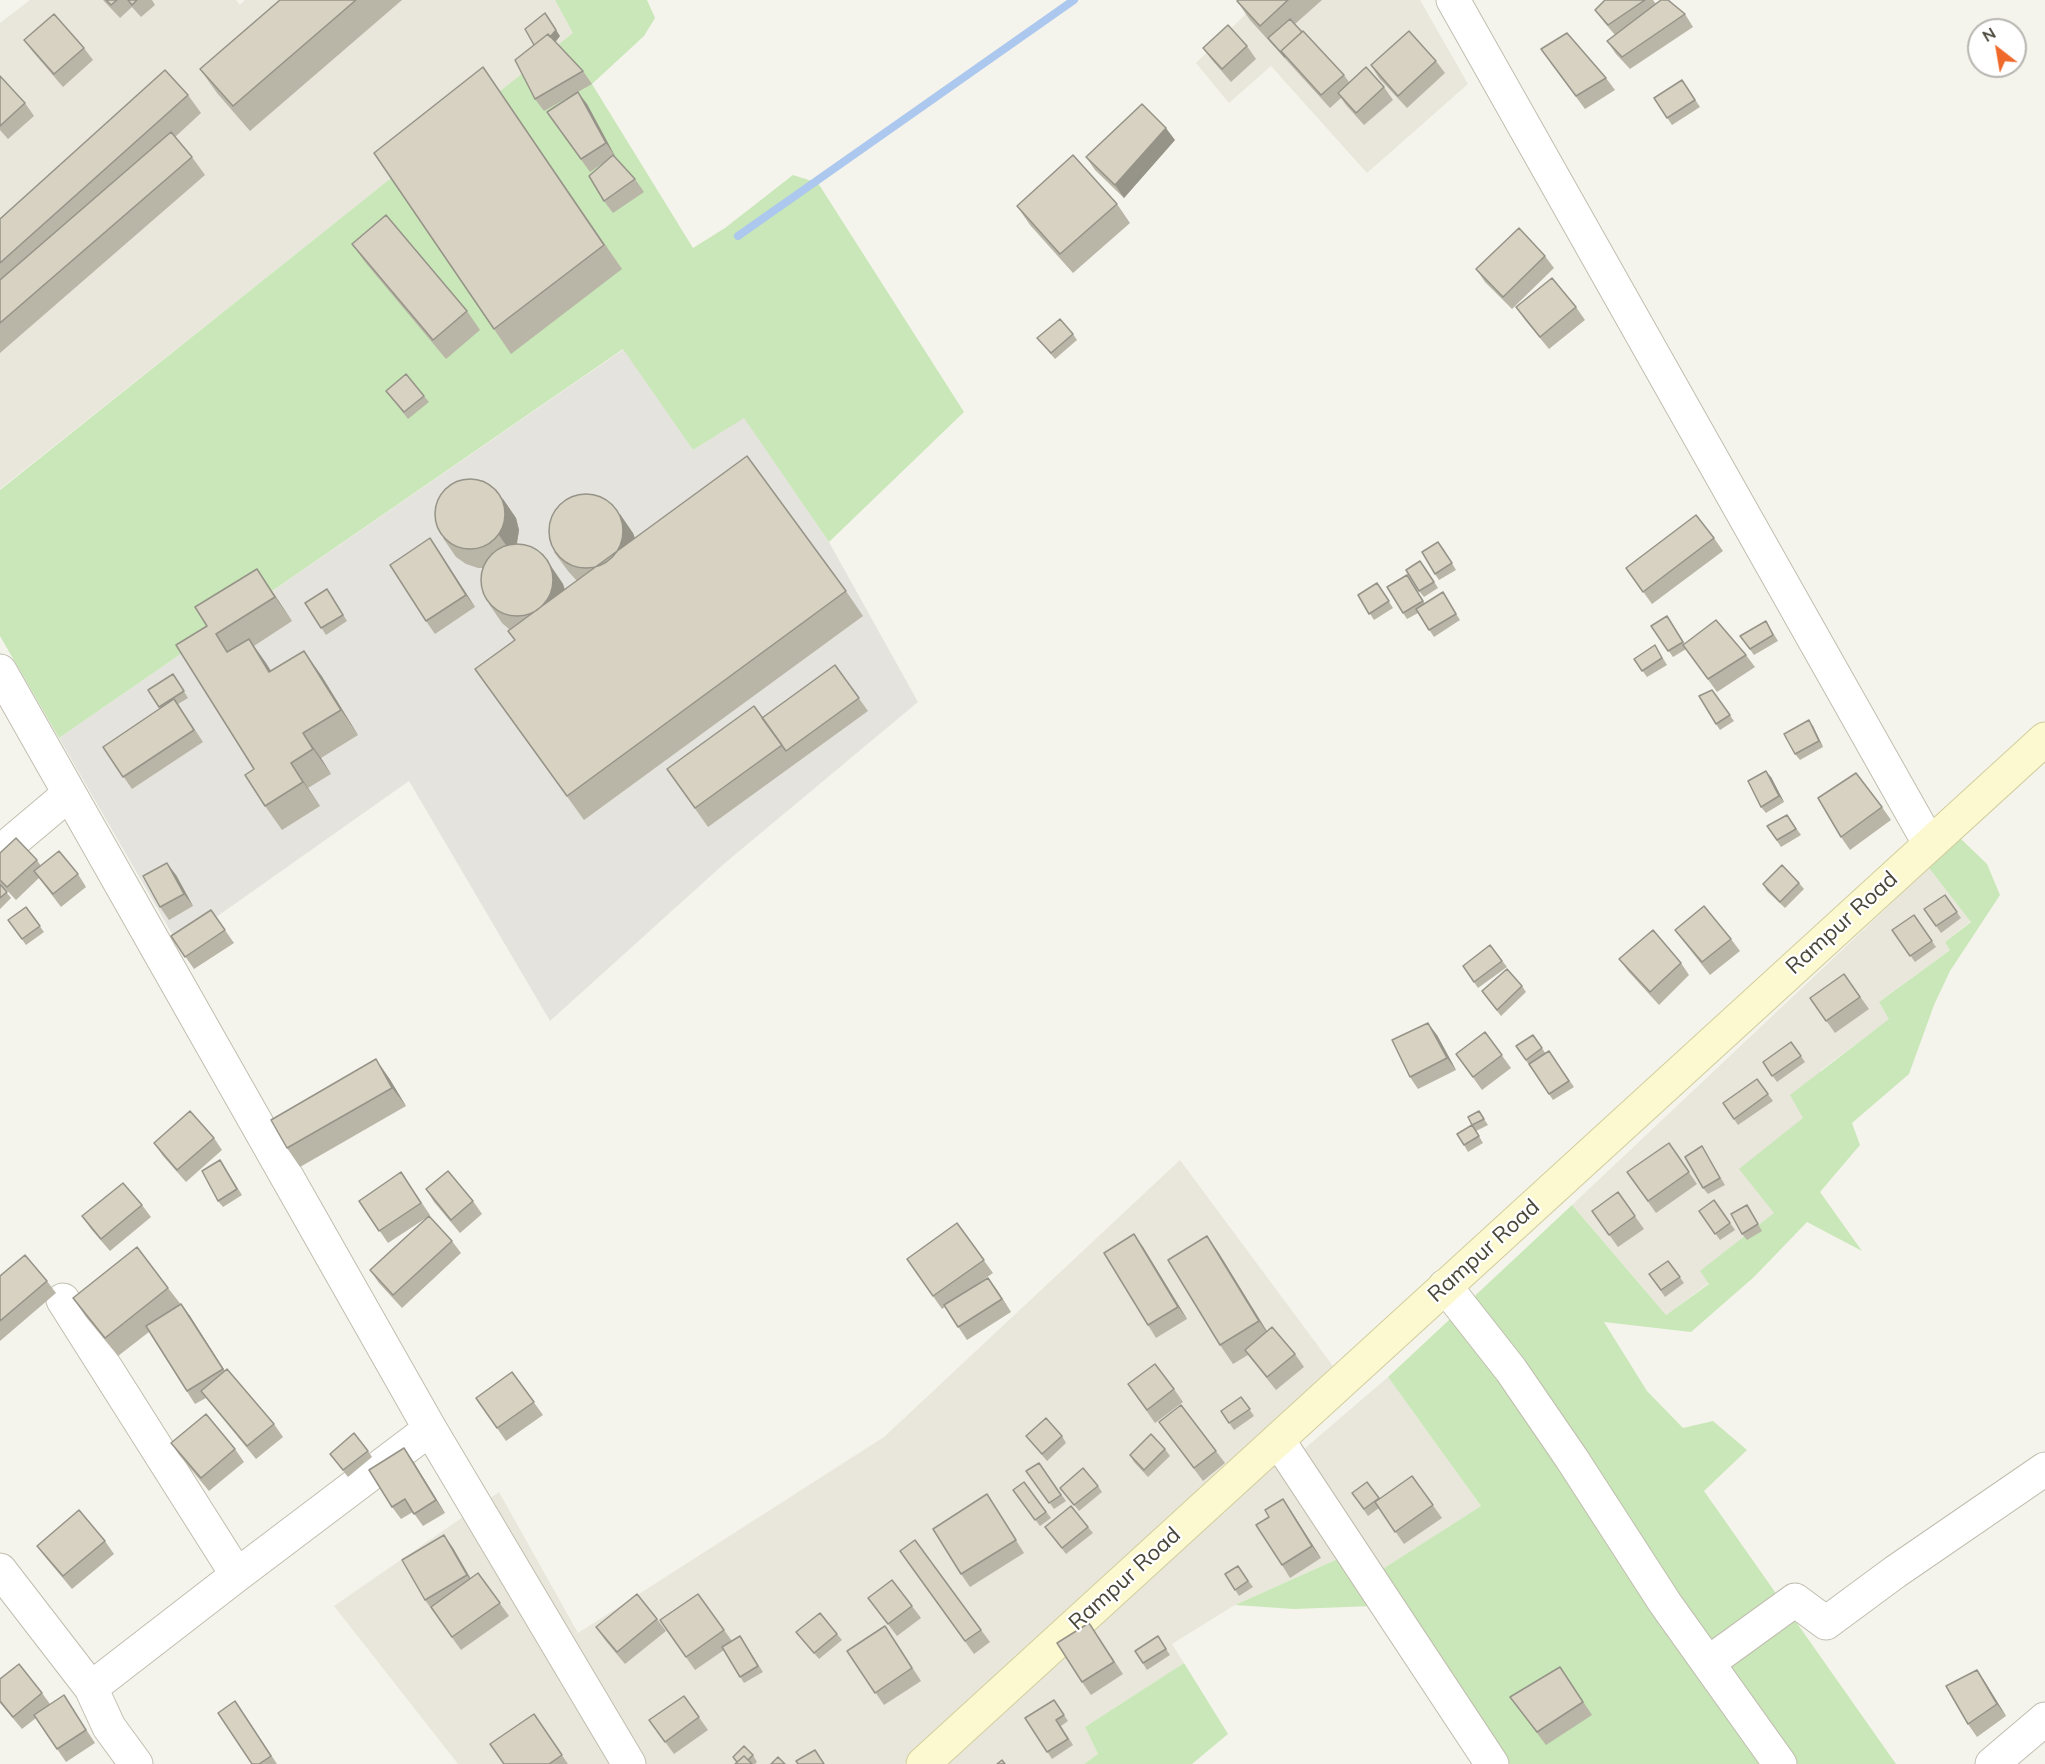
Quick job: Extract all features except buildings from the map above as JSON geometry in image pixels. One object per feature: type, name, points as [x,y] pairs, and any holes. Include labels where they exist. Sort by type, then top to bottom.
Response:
[{"type":"main road","name":"Rampur Road","points":[[923,1764],[2045,739]]},
{"type":"street","points":[[1452,0],[1929,843]]},
{"type":"street","points":[[0,671],[430,1429],[629,1764]]},
{"type":"street","points":[[0,852],[69,794]]},
{"type":"street","points":[[1445,1286],[1511,1370],[1572,1459],[1665,1603],[1780,1764]]},
{"type":"street","points":[[63,1300],[237,1575]]},
{"type":"street","points":[[91,1688],[430,1429]]},
{"type":"street","points":[[1278,1440],[1492,1764]]},
{"type":"street","points":[[1708,1663],[1795,1600],[1826,1623],[1895,1572],[2045,1469]]},
{"type":"street","points":[[0,1570],[91,1688],[109,1727],[136,1764]]},
{"type":"street","points":[[1992,1764],[2045,1719]]},
{"type":"shaded area","points":[[30,0],[236,0],[240,5],[245,0],[555,0],[574,33],[0,489],[0,23]]},
{"type":"shaded area","points":[[1260,0],[1420,0],[1468,84],[1367,173],[1271,66],[1229,103],[1196,63]]},
{"type":"shaded area","points":[[624,349],[693,450],[744,417],[829,542],[918,702],[725,863],[550,1021],[409,781],[178,944],[59,738]]},
{"type":"shaded area","points":[[1929,868],[1971,921],[1945,942],[1951,949],[1880,1001],[1890,1019],[1821,1070],[1803,1118],[1775,1213],[1701,1271],[1709,1283],[1666,1315],[1572,1205]]},
{"type":"shaded area","points":[[1180,1160],[1333,1366],[904,1764],[458,1764],[334,1606],[499,1492],[578,1633],[884,1437]]},
{"type":"shaded area","points":[[1388,1377],[1481,1506],[1381,1570],[1303,1450]]},
{"type":"shaded area","points":[[1274,1455],[1342,1557],[1235,1605],[1172,1644],[1184,1663],[1085,1727],[1098,1754],[1084,1764],[943,1764]]},
{"type":"green space","points":[[555,0],[647,0],[655,18],[644,36],[592,84],[693,248],[725,228],[793,175],[818,183],[964,412],[829,542],[744,418],[693,450],[623,349],[59,738],[0,636],[0,490],[573,33]]},
{"type":"green space","points":[[1960,838],[1987,864],[2000,895],[1950,971],[1934,1005],[1909,1074],[1852,1123],[1860,1145],[1820,1192],[1862,1251],[1807,1222],[1754,1277],[1691,1332],[1604,1322],[1647,1391],[1683,1428],[1713,1421],[1747,1450],[1704,1491],[1896,1764],[1508,1764],[1381,1570],[1481,1506],[1388,1377],[1572,1205],[1666,1315],[1709,1284],[1700,1271],[1774,1213],[1739,1169],[1803,1118],[1790,1095],[1889,1019],[1879,1002],[1950,950],[1945,942],[1971,922],[1929,868]]},
{"type":"green space","points":[[1342,1557],[1373,1606],[1294,1609],[1235,1605]]},
{"type":"green space","points":[[1184,1663],[1228,1734],[1192,1764],[1084,1764],[1098,1754],[1085,1727]]},
{"type":"waterway","points":[[738,236],[1074,0]]}]
